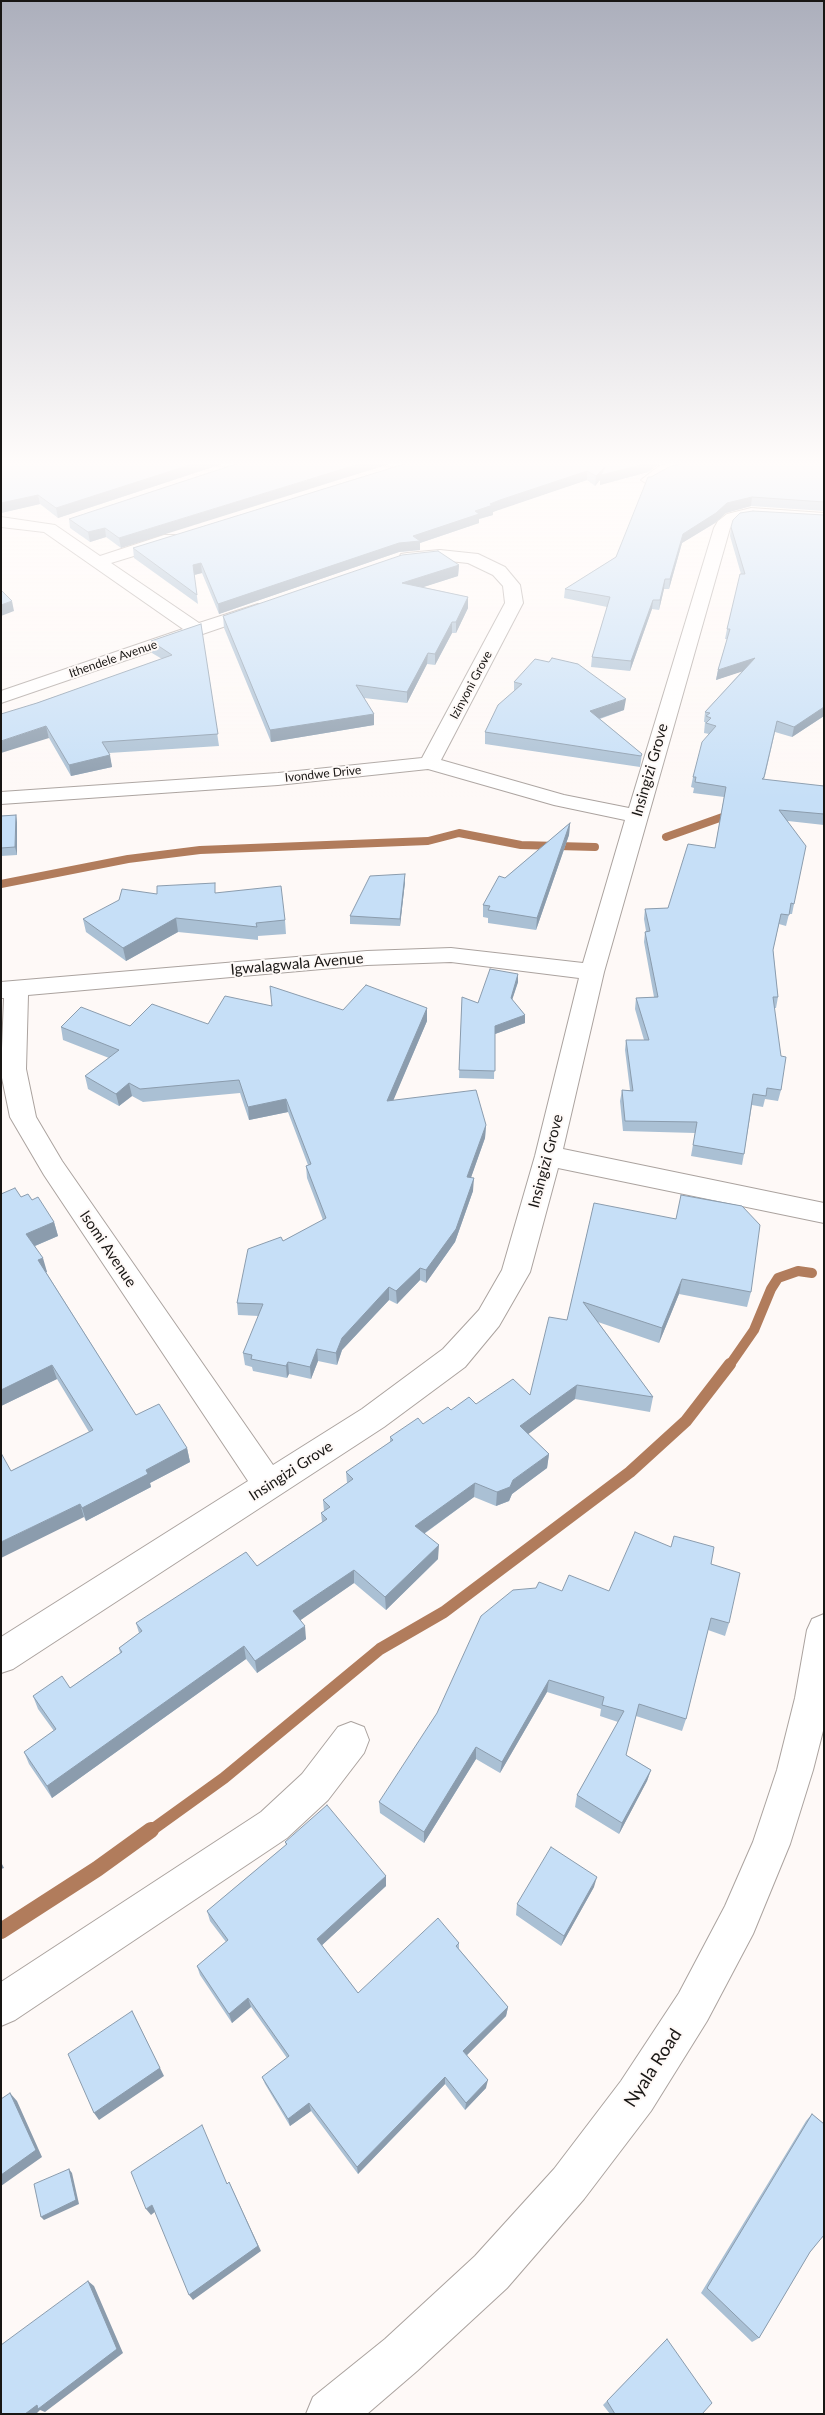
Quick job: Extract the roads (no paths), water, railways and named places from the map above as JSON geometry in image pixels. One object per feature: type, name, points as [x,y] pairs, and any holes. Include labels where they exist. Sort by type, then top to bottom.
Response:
[{"type":"street","points":[[114,574],[197,630]]},
{"type":"street","name":"Izinyoni Grove","points":[[429,763],[514,603],[511,585],[501,574]]},
{"type":"street","name":"Insingizi Grove","points":[[1,1657],[373,1418],[454,1358],[489,1318],[516,1272],[548,1156],[592,972],[709,574]]},
{"type":"street","name":"Ithendele Avenue","points":[[1,696],[270,604]]},
{"type":"street","name":"Ivondwe Drive","points":[[1,798],[278,779],[429,763],[561,801],[638,816]]},
{"type":"street","name":"Igwalagwala Avenue","points":[[8,990],[367,958],[451,955],[592,972]]},
{"type":"street","name":"Isomi Avenue","points":[[8,990],[13,1069],[23,1117],[53,1168],[269,1485]]},
{"type":"street","points":[[548,1156],[824,1213]]},
{"type":"street","name":"Nyala Road","points":[[330,2414],[401,2355],[490,2272],[556,2199],[636,2096],[693,2007],[739,1920],[771,1844],[795,1770],[813,1698],[824,1630]]},
{"type":"street","points":[[1,2006],[274,1825],[316,1787],[351,1740]]},
{"type":"waterway","points":[[666,837],[731,814]]},
{"type":"waterway","points":[[1,884],[128,859],[200,850],[428,841],[459,833],[521,845],[595,847]]},
{"type":"waterway","points":[[729,1366],[754,1330],[771,1289],[778,1278],[798,1271],[812,1273]]},
{"type":"waterway","points":[[149,1832],[224,1778],[380,1649],[444,1612],[630,1472],[686,1421],[730,1364]]},
{"type":"waterway","points":[[1,1931],[97,1869],[151,1830]]}]
